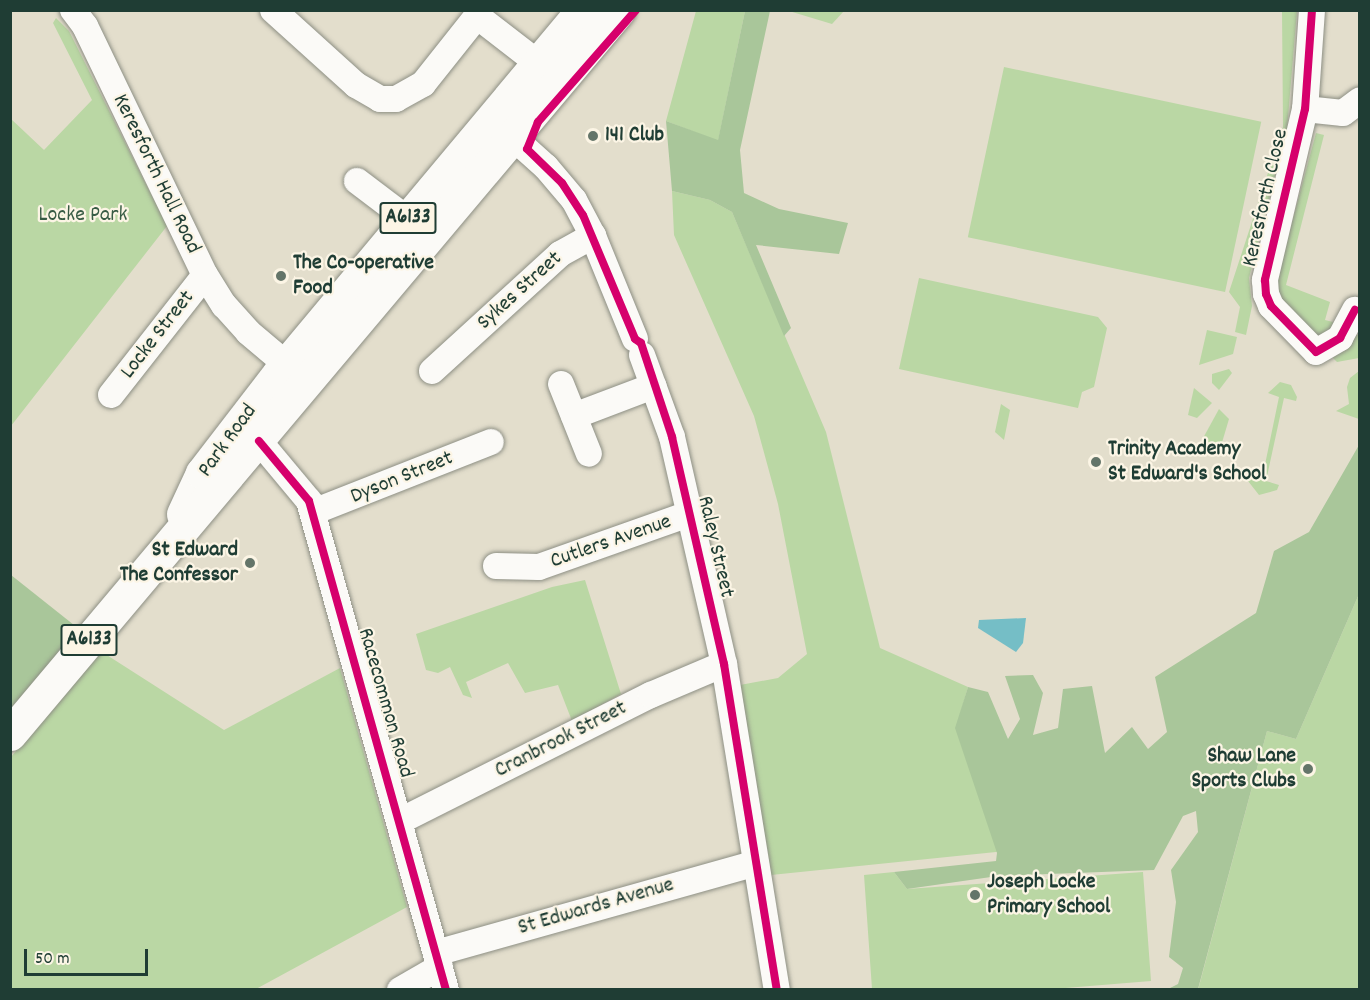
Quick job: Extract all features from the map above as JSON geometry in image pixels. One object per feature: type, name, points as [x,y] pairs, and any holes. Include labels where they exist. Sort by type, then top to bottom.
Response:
[{"type":"highway","name":"A6133","points":[[548,71],[583,10]]},
{"type":"highway","name":"A6133","points":[[292,377],[548,71],[619,10]]},
{"type":"highway","name":"A6133","points":[[292,377],[407,219],[501,126]]},
{"type":"highway","name":"Park Road","points":[[10,734],[169,546],[245,438],[292,377]]},
{"type":"street","name":"Keresforth Hall Road","points":[[73,10],[85,26],[205,275],[224,305],[248,332],[263,357],[292,377]]},
{"type":"street","name":"Keresforth Close","points":[[1312,10],[1305,109],[1264,280],[1266,294],[1271,306],[1316,352],[1340,338],[1355,310]]},
{"type":"street","points":[[282,14],[367,93],[396,99],[423,84],[479,13],[548,71]]},
{"type":"street","points":[[1305,109],[1343,113],[1359,100]]},
{"type":"street","name":"Raley Street","points":[[501,126],[562,183],[593,236],[639,347],[672,437],[724,664],[777,990]]},
{"type":"street","points":[[357,181],[407,219]]},
{"type":"street","name":"Sykes Street","points":[[432,371],[446,347],[560,254],[593,236]]},
{"type":"street","name":"Locke Street","points":[[111,395],[205,275]]},
{"type":"street","points":[[561,384],[589,454]]},
{"type":"street","points":[[574,416],[653,386]]},
{"type":"street","name":"Racecommon Road","points":[[245,438],[309,501],[441,970]]},
{"type":"street","name":"Dyson Street","points":[[313,512],[491,442]]},
{"type":"street","name":"Cutlers Avenue","points":[[496,566],[539,567],[689,514]]},
{"type":"street","name":"Cranbrook Street","points":[[400,821],[651,695],[724,664]]},
{"type":"street","name":"St Edwards Avenue","points":[[400,990],[441,970],[756,863]]},
{"type":"green space","points":[[696,11],[745,11],[718,141],[666,121]]},
{"type":"green space","points":[[745,11],[770,11],[740,150],[744,193],[779,209],[848,223],[839,254],[756,245],[791,328],[784,336],[732,212],[710,200],[672,191],[666,121],[718,140]]},
{"type":"green space","points":[[789,11],[844,11],[832,24]]},
{"type":"green space","points":[[1282,11],[1297,11],[1287,129],[1249,278],[1252,306],[1246,335],[1235,332],[1240,307],[1229,292],[1283,127]]},
{"type":"green space","name":"Locke Park","points":[[56,18],[69,31],[167,226],[11,426],[10,118],[44,150],[92,100],[53,23]]},
{"type":"green space","points":[[1004,67],[1261,122],[1225,292],[968,237]]},
{"type":"green space","points":[[1316,133],[1324,135],[1286,285],[1330,302],[1325,320],[1341,324],[1319,340],[1281,303],[1276,282]]},
{"type":"green space","points":[[672,191],[710,200],[732,212],[826,432],[880,648],[968,687],[956,728],[1045,847],[771,875],[740,685],[778,678],[807,654],[778,504],[754,416],[674,235]]},
{"type":"green space","points":[[919,278],[1098,317],[1107,328],[1094,387],[1082,392],[1078,408],[899,369]]},
{"type":"green space","points":[[1207,330],[1237,337],[1233,354],[1199,365]]},
{"type":"green space","points":[[1352,334],[1359,335],[1359,358],[1337,362],[1331,356]]},
{"type":"green space","points":[[1229,369],[1232,373],[1219,390],[1212,383],[1212,374]]},
{"type":"green space","points":[[1359,371],[1359,419],[1336,411],[1349,404],[1347,387],[1350,378]]},
{"type":"green space","points":[[1280,382],[1291,385],[1297,397],[1296,401],[1284,398],[1266,481],[1279,485],[1277,490],[1259,495],[1248,481],[1249,476],[1262,479],[1279,397],[1268,393]]},
{"type":"green space","points":[[1194,388],[1212,403],[1197,418],[1188,415]]},
{"type":"green space","points":[[1001,404],[1010,410],[1004,440],[995,432]]},
{"type":"green space","points":[[1219,409],[1229,419],[1218,456],[1202,440]]},
{"type":"green space","points":[[1359,445],[1359,594],[1296,739],[1267,731],[1198,989],[1168,989],[1178,984],[1183,968],[1169,957],[1176,902],[1171,870],[1198,832],[1196,811],[1183,816],[1154,870],[998,876],[907,889],[894,872],[996,861],[997,853],[955,728],[968,687],[988,692],[1008,739],[1020,719],[1005,676],[1033,675],[1043,693],[1033,735],[1058,728],[1063,689],[1092,686],[1105,753],[1132,727],[1148,749],[1167,732],[1155,677],[1256,613],[1274,551],[1309,532]]},
{"type":"green space","points":[[11,575],[79,629],[11,711]]},
{"type":"green space","points":[[585,580],[621,694],[572,721],[558,685],[525,693],[508,663],[466,682],[472,698],[463,695],[450,667],[438,673],[426,670],[416,634],[552,587]]},
{"type":"green space","name":"Shaw Lane Sports Clubs","points":[[1359,594],[1359,989],[1198,990],[1267,731],[1296,739]]},
{"type":"green space","points":[[99,650],[224,730],[340,668],[407,907],[256,989],[11,990],[11,757]]},
{"type":"green space","name":"Joseph Locke Primary School","points":[[894,872],[907,889],[1143,872],[1151,981],[1041,990],[872,989],[864,875]]},
{"type":"water","points":[[1026,618],[1023,643],[1016,652],[978,628],[979,620]]},
{"type":"cycle path","points":[[636,10],[538,122],[527,149],[562,183],[583,215],[635,339],[641,343],[672,437],[724,664],[777,990]]},
{"type":"cycle path","points":[[1312,10],[1305,109],[1265,280],[1266,294],[1271,306],[1316,352],[1340,338],[1355,310]]},
{"type":"cycle path","points":[[259,441],[309,501],[446,990]]},
{"type":"place","name":"141 Club","points":[[593,136]]},
{"type":"place","name":"The Co-operative Food","points":[[281,276]]},
{"type":"place","name":"Trinity Academy St Edward's School","points":[[1096,462]]},
{"type":"place","name":"St Edward The Confessor","points":[[250,563]]},
{"type":"place","name":"Shaw Lane Sports Clubs","points":[[1308,769]]},
{"type":"place","name":"Joseph Locke Primary School","points":[[975,895]]}]
